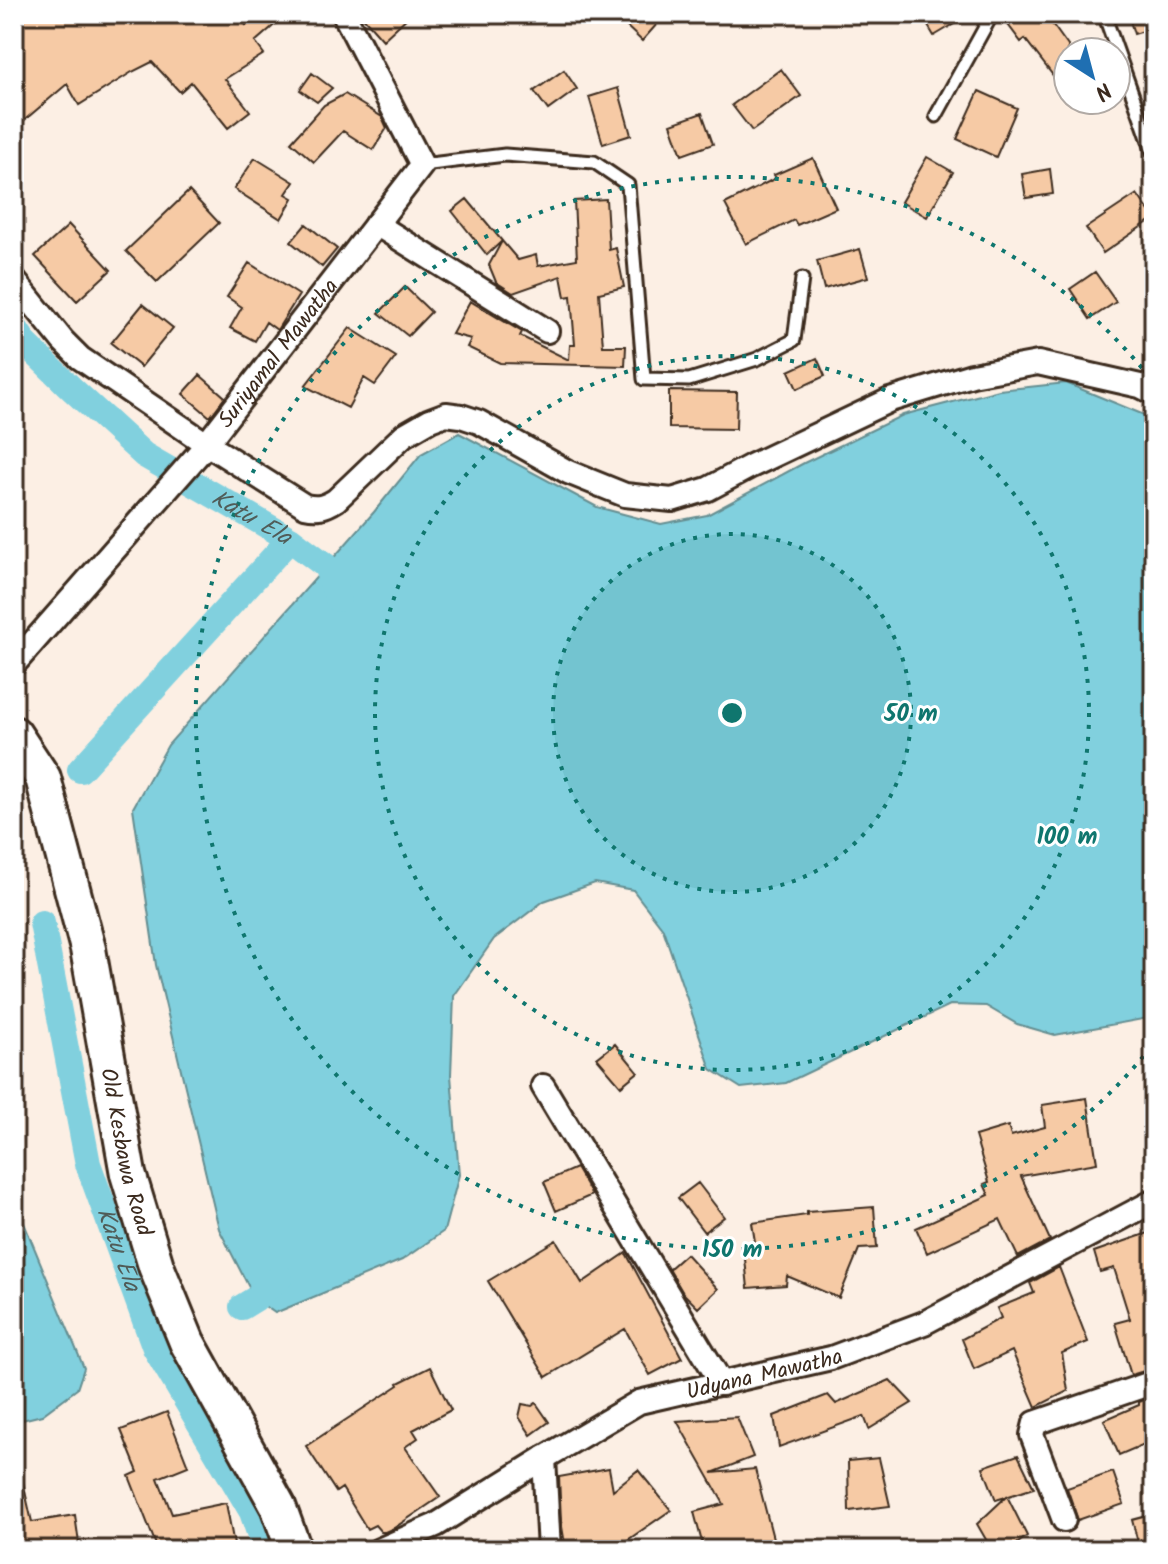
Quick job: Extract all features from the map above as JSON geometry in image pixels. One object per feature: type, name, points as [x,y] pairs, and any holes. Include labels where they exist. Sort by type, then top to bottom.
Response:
[{"type":"main road","name":"Old Kesbawa Road","points":[[14,734],[43,778],[47,792],[88,949],[128,1174],[156,1266],[187,1342],[278,1506],[294,1550]]},
{"type":"street","points":[[344,14],[422,165]]},
{"type":"street","name":"Suriyamal Mawatha","points":[[14,664],[203,447],[422,165]]},
{"type":"street","points":[[376,224],[547,331]]},
{"type":"street","points":[[14,280],[80,358],[203,447],[305,506],[315,508],[325,507],[336,500],[404,435],[446,414],[479,422],[568,472],[625,495],[672,500],[708,489],[890,400],[972,375],[1038,363],[1140,386],[1154,393]]},
{"type":"street","points":[[543,1086],[722,1384]]},
{"type":"street","name":"Udyana Mawatha","points":[[379,1550],[436,1525],[639,1402],[831,1358],[924,1323],[1154,1201]]},
{"type":"street","points":[[1064,1520],[1032,1435],[1035,1423],[1154,1382]]},
{"type":"street","points":[[544,1458],[549,1550]]},
{"type":"lane","points":[[936,116],[990,14]]},
{"type":"lane","points":[[1104,14],[1154,155]]},
{"type":"lane","points":[[422,165],[505,155],[594,162],[628,185],[644,379],[689,380],[757,359],[794,340],[802,279]]},
{"type":"water","points":[[1066,383],[1154,419],[1154,1017],[1055,1035],[1017,1024],[986,1006],[950,1005],[786,1083],[741,1088],[711,1069],[663,929],[633,890],[595,883],[544,901],[494,939],[454,996],[451,1075],[459,1175],[444,1231],[402,1260],[275,1313],[255,1299],[219,1229],[156,965],[133,808],[168,745],[374,512],[421,454],[459,433],[597,507],[661,524],[707,515],[903,415],[999,390]]},
{"type":"water","points":[[14,1199],[84,1368],[77,1389],[42,1415],[14,1422]]},
{"type":"building","points":[[24,14],[235,14],[246,25],[258,14],[287,14],[255,42],[264,54],[225,79],[250,111],[228,128],[191,82],[180,92],[152,62],[79,105],[67,84],[14,129],[14,22]]},
{"type":"building","points":[[360,14],[411,14],[383,40]]},
{"type":"building","points":[[633,14],[666,14],[642,41],[624,24]]},
{"type":"building","points":[[921,14],[971,14],[934,36]]},
{"type":"building","points":[[1000,14],[1045,14],[1061,36],[1052,36],[1052,74],[1025,39],[1021,42]]},
{"type":"building","points":[[1128,14],[1154,14],[1154,28],[1134,34]]},
{"type":"building","points":[[781,69],[801,96],[752,131],[732,105]]},
{"type":"building","points":[[564,70],[577,89],[548,110],[534,91]]},
{"type":"building","points":[[312,73],[332,88],[317,102],[300,90]]},
{"type":"building","points":[[618,88],[631,135],[603,144],[589,97]]},
{"type":"building","points":[[979,91],[1017,108],[996,157],[957,139]]},
{"type":"building","points":[[345,94],[382,117],[387,128],[373,150],[343,131],[314,162],[291,142],[324,105]]},
{"type":"building","points":[[702,113],[713,144],[682,155],[671,124]]},
{"type":"building","points":[[927,157],[953,172],[927,217],[901,202]]},
{"type":"building","points":[[255,158],[294,182],[286,194],[293,198],[281,219],[234,189]]},
{"type":"building","points":[[813,158],[836,208],[797,225],[794,220],[746,244],[725,204],[776,178],[774,175]]},
{"type":"building","points":[[1050,169],[1053,194],[1026,198],[1022,174]]},
{"type":"building","points":[[189,191],[219,223],[157,282],[126,251]]},
{"type":"building","points":[[1137,194],[1154,218],[1103,253],[1086,228]]},
{"type":"building","points":[[467,199],[502,241],[487,255],[452,211]]},
{"type":"building","points":[[606,199],[609,250],[616,248],[624,287],[599,293],[603,346],[626,346],[625,366],[500,363],[467,347],[471,339],[452,334],[470,301],[522,332],[520,336],[569,360],[570,345],[575,345],[571,296],[565,297],[561,276],[513,293],[496,282],[489,265],[502,241],[518,260],[536,255],[538,266],[577,259],[574,201]]},
{"type":"building","points":[[306,224],[337,249],[322,267],[291,242]]},
{"type":"building","points":[[69,225],[111,270],[77,301],[35,256]]},
{"type":"building","points":[[860,249],[868,277],[824,289],[817,261]]},
{"type":"building","points":[[249,263],[299,295],[277,330],[266,322],[255,341],[230,328],[242,307],[227,297]]},
{"type":"building","points":[[1095,272],[1116,302],[1090,319],[1070,289]]},
{"type":"building","points":[[405,287],[431,312],[408,336],[379,313]]},
{"type":"building","points":[[143,304],[173,328],[141,367],[111,343]]},
{"type":"building","points":[[350,328],[396,357],[375,385],[364,378],[348,408],[305,386]]},
{"type":"building","points":[[817,358],[825,376],[797,389],[789,371]]},
{"type":"building","points":[[200,375],[225,397],[210,417],[183,394]]},
{"type":"building","points":[[669,391],[737,392],[736,429],[669,428]]},
{"type":"building","points":[[615,1044],[638,1072],[621,1086],[597,1058]]},
{"type":"building","points":[[1087,1098],[1097,1163],[1021,1176],[1050,1240],[1018,1257],[1000,1219],[927,1253],[916,1228],[989,1195],[984,1184],[989,1182],[975,1136],[1008,1126],[1011,1136],[1045,1127],[1042,1105]]},
{"type":"building","points":[[576,1168],[592,1195],[556,1211],[544,1182]]},
{"type":"building","points":[[698,1183],[724,1217],[704,1232],[678,1198]]},
{"type":"building","points":[[874,1207],[877,1248],[859,1249],[839,1298],[787,1276],[786,1285],[748,1288],[744,1249],[756,1248],[752,1223],[807,1215],[807,1212]]},
{"type":"building","points":[[1154,1231],[1154,1368],[1131,1375],[1115,1323],[1130,1319],[1114,1268],[1100,1272],[1094,1252]]},
{"type":"building","points":[[556,1240],[582,1283],[626,1253],[682,1358],[650,1375],[625,1329],[546,1377],[488,1281]]},
{"type":"building","points":[[686,1254],[718,1289],[698,1308],[683,1293],[669,1269]]},
{"type":"building","points":[[1059,1267],[1088,1342],[1062,1353],[1068,1391],[1036,1407],[1012,1351],[974,1369],[962,1339],[1001,1318],[997,1308],[1034,1293],[1030,1283]]},
{"type":"building","points":[[430,1367],[451,1410],[413,1430],[418,1438],[405,1447],[440,1497],[385,1532],[375,1525],[367,1529],[342,1488],[336,1492],[306,1446],[398,1383]]},
{"type":"building","points":[[890,1380],[912,1403],[869,1429],[864,1416],[779,1447],[774,1416],[828,1395],[836,1404]]},
{"type":"building","points":[[1154,1397],[1154,1440],[1119,1455],[1104,1420]]},
{"type":"building","points":[[536,1403],[549,1422],[531,1435],[519,1417],[522,1404],[532,1406]]},
{"type":"building","points":[[167,1412],[188,1466],[158,1478],[172,1514],[226,1503],[235,1550],[158,1550],[129,1476],[138,1472],[121,1430]]},
{"type":"building","points":[[737,1417],[753,1457],[712,1473],[755,1469],[776,1550],[704,1550],[694,1512],[724,1504],[677,1421]]},
{"type":"building","points":[[1018,1455],[1034,1488],[996,1500],[983,1467]]},
{"type":"building","points":[[879,1458],[890,1506],[849,1511],[848,1461]]},
{"type":"building","points":[[609,1468],[613,1490],[638,1470],[671,1510],[622,1544],[623,1550],[566,1550],[559,1477]]},
{"type":"building","points":[[1113,1472],[1124,1504],[1078,1520],[1067,1488]]},
{"type":"building","points":[[22,1478],[32,1522],[75,1515],[80,1550],[14,1550],[14,1479]]},
{"type":"building","points":[[1007,1496],[1027,1536],[1009,1550],[992,1550],[977,1524]]},
{"type":"building","points":[[1154,1514],[1154,1550],[1140,1550],[1132,1520]]},
{"type":"waterway","name":"Katu Ela","points":[[14,326],[25,343],[144,455],[290,539],[80,770]]},
{"type":"waterway","points":[[290,539],[326,566],[338,599]]},
{"type":"waterway","name":"Katu Ela","points":[[42,923],[88,1164],[155,1348],[252,1512],[265,1550]]},
{"type":"waterway","points":[[242,1307],[280,1277]]}]
